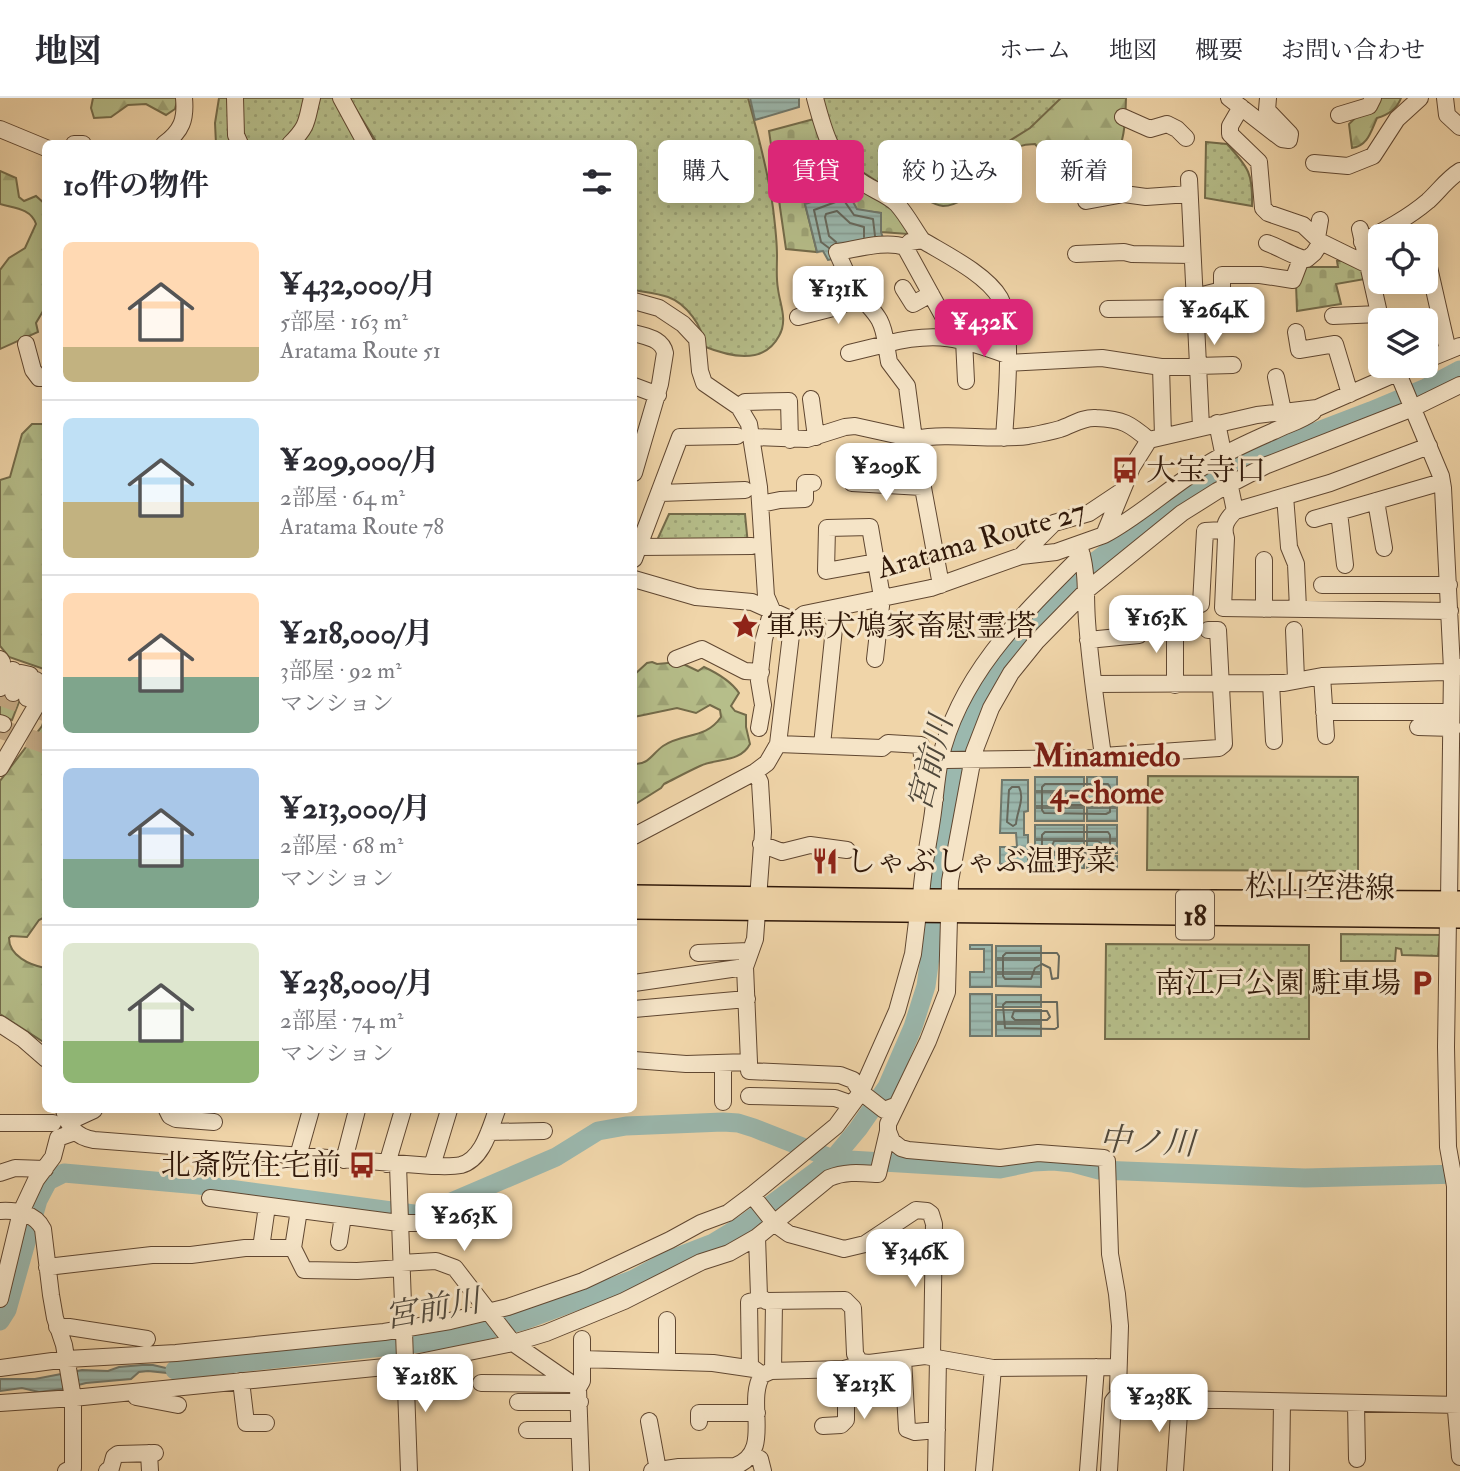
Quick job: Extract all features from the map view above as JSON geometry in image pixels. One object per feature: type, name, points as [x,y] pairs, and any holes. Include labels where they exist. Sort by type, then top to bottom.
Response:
[{"type":"main road","name":"松山空港線","points":[[637,895],[758,904]]},
{"type":"main road","name":"松山空港線","points":[[637,909],[758,904],[1454,910]]},
{"type":"street","points":[[169,140],[180,131],[186,115],[184,98]]},
{"type":"street","points":[[235,98],[238,140]]},
{"type":"street","points":[[294,140],[303,131],[312,98]]},
{"type":"street","points":[[341,98],[364,140]]},
{"type":"street","points":[[815,98],[827,141],[842,163],[856,178],[898,205],[922,240],[963,265],[995,291],[1000,299],[1008,359],[1004,438]]},
{"type":"street","points":[[1268,98],[1267,110],[1290,134],[1289,140],[1282,139],[1235,103],[1230,126],[1230,134],[1259,162],[1263,208],[1268,213],[1303,225],[1319,240],[1366,264]]},
{"type":"street","points":[[1339,115],[1368,106],[1373,98]]},
{"type":"street","points":[[1314,163],[1348,166],[1373,156],[1397,119],[1420,98]]},
{"type":"street","points":[[1445,98],[1447,115],[1457,117]]},
{"type":"street","points":[[1123,117],[1150,129],[1167,124],[1186,138]]},
{"type":"street","points":[[0,129],[42,146]]},
{"type":"street","points":[[1377,308],[1361,236],[1406,217],[1460,171]]},
{"type":"street","points":[[1132,195],[1146,197],[1189,186],[1196,367],[1209,425],[1223,457],[1235,511]]},
{"type":"street","points":[[1267,243],[1301,259],[1307,259],[1314,253],[1319,240],[1320,220]]},
{"type":"street","points":[[905,247],[910,242],[922,240]]},
{"type":"street","points":[[941,585],[918,467],[907,386],[889,362],[881,321],[876,311],[861,296],[837,252],[881,246],[905,247],[944,318],[945,337]]},
{"type":"street","points":[[1076,254],[1124,252],[1192,255]]},
{"type":"street","points":[[1195,308],[1222,290],[1223,275],[1260,275],[1293,280],[1301,259]]},
{"type":"street","points":[[903,288],[913,304],[931,294]]},
{"type":"street","points":[[1438,294],[1454,349]]},
{"type":"street","points":[[798,317],[837,307],[861,296]]},
{"type":"street","points":[[637,302],[667,312],[700,341],[700,372],[704,383],[739,407],[749,424],[745,437],[761,504],[766,596],[772,610],[764,639],[760,688],[763,712],[759,728]]},
{"type":"street","points":[[1108,309],[1195,308],[1223,319]]},
{"type":"street","points":[[1333,316],[1368,317]]},
{"type":"street","points":[[1296,332],[1299,350],[1335,344],[1350,394]]},
{"type":"street","points":[[637,334],[659,341],[664,348],[657,394],[638,440]]},
{"type":"street","points":[[849,354],[912,339],[945,337],[964,340],[1008,359],[1102,358],[1161,367],[1233,365]]},
{"type":"street","points":[[964,340],[966,381]]},
{"type":"street","points":[[26,344],[33,370],[42,378]]},
{"type":"street","points":[[1156,438],[1161,367]]},
{"type":"street","points":[[1276,377],[1283,411]]},
{"type":"street","points":[[1104,536],[1181,481],[1249,442],[1303,419],[1317,408],[1388,378]]},
{"type":"street","points":[[1400,378],[1448,486],[1450,611],[1456,668],[1449,811],[1454,910],[1453,1047],[1448,1147],[1455,1180],[1460,1457]]},
{"type":"street","points":[[0,1368],[404,1331],[489,1314],[583,1281],[701,1223],[728,1213],[754,1197],[836,1126],[856,1098],[897,1011],[913,954],[934,906],[950,881],[968,760],[986,718],[1011,673],[1031,648],[1087,587],[1174,519],[1228,483],[1460,385]]},
{"type":"street","points":[[637,387],[657,394]]},
{"type":"street","points":[[811,399],[816,437]]},
{"type":"street","points":[[739,407],[745,402],[789,401],[790,440]]},
{"type":"street","points":[[637,550],[680,437],[790,440],[816,437],[855,426],[914,439],[948,436],[1004,438],[1054,431],[1090,418],[1098,418],[1128,423],[1156,438],[1283,411],[1317,408]]},
{"type":"street","name":"Aratama Route 27","points":[[795,621],[804,614],[941,585],[1021,555],[1081,551],[1104,536],[1132,467],[1156,438]]},
{"type":"street","points":[[922,757],[942,760],[1093,758],[1103,755],[1219,748],[1224,744],[1213,630],[1223,608],[1226,538],[1223,530],[1226,521],[1235,511],[1356,474],[1429,446]]},
{"type":"street","points":[[858,462],[918,467]]},
{"type":"street","points":[[761,504],[804,499],[805,483],[813,483]]},
{"type":"street","points":[[852,483],[922,487]]},
{"type":"street","points":[[1314,519],[1376,501],[1448,486]]},
{"type":"street","points":[[660,493],[745,490]]},
{"type":"street","points":[[1021,555],[1054,523],[1089,513],[1122,491]]},
{"type":"street","points":[[1285,496],[1289,547],[1296,564],[1298,609]]},
{"type":"street","points":[[1376,501],[1384,548]]},
{"type":"street","points":[[1339,512],[1336,549],[1345,565]]},
{"type":"street","points":[[1201,604],[1207,586],[1205,531],[1223,530]]},
{"type":"street","points":[[637,553],[752,546]]},
{"type":"street","points":[[1081,551],[1087,587],[1088,640],[1103,755]]},
{"type":"street","points":[[0,1403],[124,1393],[405,1362],[546,1333],[624,1301],[701,1262],[729,1253],[757,1237],[773,1221],[830,1178],[855,1172],[878,1174],[888,1131],[890,1108],[928,1041],[947,992],[934,906],[935,799],[942,760],[963,699],[990,655],[1081,551]]},
{"type":"street","points":[[1264,560],[1264,609]]},
{"type":"street","points":[[875,659],[882,597],[876,562]]},
{"type":"street","points":[[1322,585],[1378,578],[1449,585]]},
{"type":"street","points":[[637,580],[677,593],[752,602],[795,621],[778,744],[767,763],[755,772],[637,834]]},
{"type":"street","points":[[1223,608],[1450,611]]},
{"type":"street","points":[[822,745],[836,609]]},
{"type":"street","points":[[1175,626],[1175,685]]},
{"type":"street","points":[[1294,630],[1296,679]]},
{"type":"street","points":[[1088,640],[1139,635]]},
{"type":"street","points":[[676,659],[702,649],[745,671],[761,672]]},
{"type":"street","points":[[0,659],[0,682]]},
{"type":"street","points":[[1094,684],[1284,683],[1322,676],[1445,672],[1456,668]]},
{"type":"street","points":[[0,688],[13,670],[13,694],[22,673],[30,675],[27,698],[36,680],[40,694],[36,706],[0,768]]},
{"type":"street","points":[[1322,676],[1326,736]]},
{"type":"street","points":[[1272,683],[1274,741]]},
{"type":"street","points":[[1324,712],[1452,720]]},
{"type":"street","points":[[1418,727],[1452,720]]},
{"type":"street","points":[[778,744],[882,748],[888,743],[921,745],[926,788],[935,799]]},
{"type":"street","points":[[755,772],[762,792],[755,939],[747,959],[749,1102],[856,1098],[890,1108]]},
{"type":"street","points":[[761,844],[782,852],[810,845],[847,850]]},
{"type":"street","points":[[698,953],[747,959]]},
{"type":"street","points":[[637,982],[747,959]]},
{"type":"street","points":[[637,1009],[747,999]]},
{"type":"street","points":[[0,1024],[42,1055]]},
{"type":"street","points":[[637,1060],[723,1063],[840,1075],[853,1080],[856,1098]]},
{"type":"street","points":[[723,1063],[723,1102]]},
{"type":"street","points":[[0,1123],[62,1122],[86,1113]]},
{"type":"street","points":[[168,1113],[176,1119],[214,1122]]},
{"type":"street","points":[[298,1156],[310,1113]]},
{"type":"street","points":[[344,1160],[356,1113]]},
{"type":"street","points":[[402,1113],[393,1164],[399,1216],[409,1471]]},
{"type":"street","points":[[432,1166],[448,1113]]},
{"type":"street","points":[[62,1122],[82,1138],[94,1140],[432,1166],[460,1165],[470,1161],[478,1153],[496,1113]]},
{"type":"street","points":[[0,1299],[23,1213],[36,1180],[53,1157],[62,1122]]},
{"type":"street","points":[[489,1132],[544,1131]]},
{"type":"street","points":[[888,1131],[895,1144],[908,1150],[1000,1158],[1038,1153],[1060,1154],[1104,1158],[1110,1166],[1106,1254],[1120,1283],[1120,1393],[1113,1401],[1109,1471]]},
{"type":"street","points":[[0,1173],[15,1168],[45,1169]]},
{"type":"street","points":[[754,1197],[773,1221],[789,1234],[844,1249],[864,1244],[916,1210],[932,1214],[936,1471]]},
{"type":"street","points":[[210,1198],[343,1216],[399,1216],[421,1223],[429,1221]]},
{"type":"street","points":[[261,1248],[267,1206]]},
{"type":"street","points":[[299,1210],[293,1248],[304,1270],[357,1271],[436,1261],[450,1265],[512,1341],[578,1391]]},
{"type":"street","points":[[0,1211],[23,1213],[40,1223],[43,1229],[57,1327],[67,1362],[72,1396],[72,1470]]},
{"type":"street","points":[[339,1242],[343,1216]]},
{"type":"street","points":[[652,1471],[735,1466],[743,1464],[752,1455],[755,1447],[767,1300],[758,1291],[757,1237]]},
{"type":"street","points":[[47,1267],[152,1255],[293,1248]]},
{"type":"street","points":[[762,1371],[749,1303],[767,1300],[845,1300],[850,1303],[853,1308],[855,1354],[846,1420],[841,1425],[823,1424]]},
{"type":"street","points":[[667,1320],[667,1361]]},
{"type":"street","points":[[57,1327],[147,1339]]},
{"type":"street","points":[[581,1471],[578,1391],[582,1381],[582,1339]]},
{"type":"street","points":[[582,1359],[713,1363],[762,1371],[935,1357],[993,1368],[1118,1367]]},
{"type":"street","points":[[903,1359],[906,1429],[915,1432],[937,1430]]},
{"type":"street","points":[[1088,1471],[1096,1367]]},
{"type":"street","points":[[984,1471],[993,1368]]},
{"type":"street","points":[[241,1381],[246,1423],[266,1423]]},
{"type":"street","points":[[481,1382],[578,1391]]},
{"type":"street","points":[[518,1402],[578,1391]]},
{"type":"street","points":[[124,1393],[178,1405]]},
{"type":"street","points":[[1120,1393],[1128,1398],[1458,1405]]},
{"type":"street","points":[[1175,1471],[1180,1399]]},
{"type":"street","points":[[1281,1471],[1282,1402]]},
{"type":"street","points":[[1356,1404],[1357,1459]]},
{"type":"street","points":[[699,1422],[699,1413],[757,1413]]},
{"type":"street","points":[[649,1421],[658,1470]]},
{"type":"street","points":[[527,1430],[579,1430]]},
{"type":"street","points":[[107,1471],[118,1454],[152,1453],[150,1471]]},
{"type":"street","points":[[752,1455],[760,1459],[763,1471]]},
{"type":"green space","points":[[93,98],[178,98],[175,109],[166,115],[146,104],[128,105],[111,117],[94,118],[91,108]]},
{"type":"green space","points":[[219,98],[334,98],[359,140],[216,140]]},
{"type":"green space","points":[[349,98],[748,98],[766,166],[768,203],[772,203],[773,208],[777,281],[783,318],[779,336],[764,352],[744,356],[703,346],[701,331],[693,317],[681,305],[664,296],[637,291],[637,140],[375,140]]},
{"type":"green space","points":[[819,98],[1126,98],[1122,140],[1036,140],[1036,145],[1022,145],[1022,140],[878,140],[878,182],[864,173],[864,140],[843,140]]},
{"type":"green space","points":[[819,98],[1061,98],[1030,128],[1011,140],[878,140],[878,182],[864,173],[864,140],[832,140]]},
{"type":"green space","points":[[1376,98],[1401,98],[1392,111],[1377,118],[1365,141],[1352,148],[1349,124]]},
{"type":"green space","points":[[814,119],[821,140],[770,140],[769,131]]},
{"type":"green space","points":[[1206,142],[1227,144],[1240,159],[1252,186],[1252,206],[1205,198]]},
{"type":"green space","points":[[0,171],[16,178],[19,197],[24,201],[36,196],[42,201],[42,313],[36,323],[38,332],[0,349],[0,270],[9,258],[25,248],[36,224],[26,212],[0,204]]},
{"type":"green space","points":[[864,182],[878,194],[878,203],[887,203],[908,227],[908,234],[881,232],[881,213],[805,204],[817,252],[786,249],[779,203],[864,203]]},
{"type":"green space","points":[[932,203],[956,203],[954,204],[943,206]]},
{"type":"green space","points":[[1351,260],[1363,266],[1365,279],[1336,284],[1341,304],[1297,311],[1296,284],[1302,267],[1338,267],[1337,261]]},
{"type":"green space","points":[[32,424],[42,424],[42,668],[9,657],[0,646],[0,480],[10,477],[22,434]]},
{"type":"green space","points":[[669,514],[745,514],[748,545],[654,547]]},
{"type":"green space","points":[[679,662],[698,671],[704,667],[728,681],[739,693],[731,706],[735,711],[746,715],[750,744],[746,750],[734,757],[695,768],[664,784],[637,803],[637,764],[648,760],[671,742],[701,733],[721,717],[720,710],[710,705],[696,713],[677,708],[637,716],[637,672],[647,663]]},
{"type":"green space","points":[[0,685],[23,692],[12,720],[0,716]]},
{"type":"green space","points":[[42,726],[42,918],[27,937],[9,938],[16,955],[42,967],[42,1041],[0,1014],[0,781]]},
{"type":"green space","points":[[1148,776],[1358,777],[1358,871],[1147,870]]},
{"type":"green space","points":[[1341,934],[1440,935],[1438,956],[1402,955],[1401,949],[1396,948],[1395,961],[1341,961]]},
{"type":"green space","points":[[1106,944],[1309,945],[1309,1039],[1105,1039]]},
{"type":"water","points":[[750,98],[799,98],[799,107],[755,120]]},
{"type":"water","points":[[854,203],[857,209],[881,213],[881,232],[887,250],[828,260],[823,251],[817,252],[805,204]]},
{"type":"water","points":[[1035,777],[1084,777],[1084,791],[1035,791]]},
{"type":"water","points":[[1087,777],[1117,777],[1117,791],[1087,791]]},
{"type":"water","points":[[1002,780],[1028,780],[1028,811],[1024,812],[1024,835],[1028,835],[1028,864],[1000,864],[1000,847],[1017,847],[1016,833],[1000,833]]},
{"type":"water","points":[[1035,792],[1084,793],[1084,806],[1035,806]]},
{"type":"water","points":[[1087,793],[1117,793],[1117,807],[1087,806]]},
{"type":"water","points":[[1035,808],[1084,808],[1084,821],[1035,821]]},
{"type":"water","points":[[1087,808],[1117,808],[1117,821],[1087,821]]},
{"type":"water","points":[[1035,825],[1084,825],[1084,839],[1035,839]]},
{"type":"water","points":[[1087,825],[1117,825],[1117,839],[1087,839]]},
{"type":"water","points":[[1035,840],[1084,840],[1084,853],[1035,853]]},
{"type":"water","points":[[1087,840],[1117,841],[1117,853],[1087,853]]},
{"type":"water","points":[[1035,855],[1084,855],[1084,868],[1035,868]]},
{"type":"water","points":[[1087,855],[1117,856],[1117,869],[1087,868]]},
{"type":"water","points":[[970,945],[992,945],[992,987],[970,987],[970,972],[984,972],[984,949],[970,949]]},
{"type":"water","points":[[996,946],[1041,946],[1041,958],[996,958]]},
{"type":"water","points":[[996,960],[1041,960],[1041,972],[996,972]]},
{"type":"water","points":[[996,974],[1041,974],[1041,987],[996,986]]},
{"type":"water","points":[[970,994],[992,994],[992,1036],[970,1036]]},
{"type":"water","points":[[996,995],[1041,995],[1041,1007],[996,1007]]},
{"type":"water","points":[[996,1010],[1041,1010],[1041,1022],[996,1022]]},
{"type":"water","points":[[996,1024],[1041,1024],[1041,1036],[996,1036]]},
{"type":"water","points":[[142,1365],[170,1369],[196,1365],[199,1368],[167,1373],[139,1372],[131,1379],[86,1383],[39,1392],[22,1388],[0,1391],[0,1379],[35,1379],[82,1370],[108,1371]]},
{"type":"waterway","name":"宮前川","points":[[175,1370],[446,1340],[522,1321],[632,1280],[669,1260],[713,1243],[746,1223],[833,1159],[887,1087],[913,1027],[926,986],[934,929],[935,883],[958,749],[966,722],[976,702],[1017,640],[1043,610],[1093,563],[1167,507],[1212,478],[1255,455],[1371,411],[1426,388],[1460,370]]},
{"type":"waterway","name":"宮前川","points":[[0,1321],[7,1310],[38,1200],[48,1181],[64,1173],[199,1185],[421,1215],[556,1157],[598,1131],[626,1126],[723,1122],[754,1128],[833,1159],[1000,1169],[1053,1161],[1099,1170],[1305,1178],[1460,1174]]},
{"type":"tunnel","points":[[0,696],[42,711]]},
{"type":"tunnel","points":[[0,729],[42,743]]},
{"type":"place","name":"大宝寺口","points":[[1125,470]]},
{"type":"place","name":"軍馬犬鳩家畜慰霊塔","points":[[745,626]]},
{"type":"place","name":"しゃぶしゃぶ温野菜","points":[[825,861]]},
{"type":"place","name":"南江戸公園 駐車場","points":[[1422,983]]},
{"type":"place","name":"北斎院住宅前","points":[[362,1165]]},
{"type":"district","name":"Minamiedo 4-chome","points":[[1107,774]]},
{"type":"water label","name":"中ノ川","points":[[1147,1141]]}]
